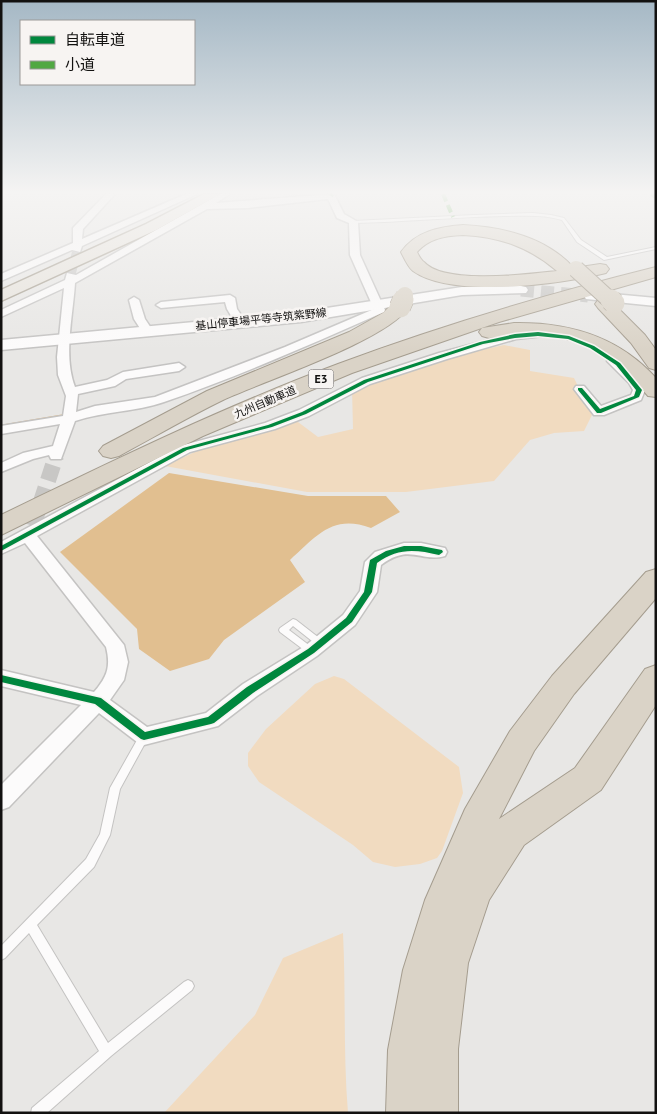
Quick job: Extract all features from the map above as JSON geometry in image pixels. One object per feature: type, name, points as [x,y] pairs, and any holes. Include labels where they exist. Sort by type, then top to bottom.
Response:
[{"type":"highway","points":[[74,470],[216,396],[356,336],[390,317],[403,288],[399,253],[401,246]]},
{"type":"highway","points":[[413,246],[409,252],[414,263],[427,271],[446,278],[486,282],[560,277],[656,260]]},
{"type":"highway","points":[[532,246],[572,269]]},
{"type":"highway","points":[[544,246],[553,251],[603,301],[638,339],[656,364]]},
{"type":"highway","name":"九州自動車道","points":[[1,506],[206,409],[381,342],[518,298],[656,260]]},
{"type":"highway","name":"九州自動車道","points":[[1,526],[171,442],[384,354],[464,326],[577,292],[656,272]]},
{"type":"highway","points":[[603,301],[656,352]]},
{"type":"highway","points":[[262,403],[434,346],[489,332],[522,327],[574,333],[601,343],[630,362],[656,392]]},
{"type":"highway","points":[[410,1113],[411,1050],[424,970],[445,900],[478,821],[522,741],[553,699],[656,579]]},
{"type":"highway","points":[[434,1113],[435,1049],[447,963],[472,890],[512,832],[588,779],[656,678]]},
{"type":"main road","points":[[1,296],[109,246]]},
{"type":"main road","points":[[1,307],[119,246]]},
{"type":"main road","points":[[1,285],[59,260],[97,247]]},
{"type":"main road","points":[[1,291],[97,247]]},
{"type":"main road","name":"基山停車場平等寺筑紫野線","points":[[1,345],[301,317],[462,292],[521,290]]},
{"type":"main road","points":[[603,301],[656,302]]},
{"type":"street","points":[[1,314],[127,246]]},
{"type":"street","points":[[1,430],[69,419],[95,410],[158,400],[214,379],[380,310],[356,255],[355,246]]},
{"type":"street","points":[[1,278],[77,247]]},
{"type":"street","points":[[1,468],[28,456],[57,452],[69,419],[70,392],[64,375],[64,339],[70,278]]},
{"type":"street","points":[[161,305],[230,298],[232,309],[240,322]]},
{"type":"street","points":[[134,300],[138,310],[139,321],[147,331]]},
{"type":"street","points":[[1,549],[30,531],[185,449],[270,426],[304,414],[366,381],[482,343],[515,336],[538,334],[569,338],[592,347],[622,363],[640,390],[636,397],[599,412],[580,389]]},
{"type":"street","points":[[70,392],[111,383],[123,376],[179,367]]},
{"type":"street","points":[[1,800],[98,701],[114,680],[119,662],[115,645],[30,531]]},
{"type":"street","points":[[1,678],[98,701],[144,736],[211,720],[250,690],[315,647],[349,620],[368,592],[373,562],[383,554],[408,547],[438,552]]},
{"type":"lane","points":[[586,246],[606,259],[656,248]]},
{"type":"lane","points":[[1,954],[31,926],[90,863],[99,850],[106,835],[115,788],[144,736]]},
{"type":"lane","points":[[31,926],[108,1052]]},
{"type":"lane","points":[[36,1113],[188,986]]},
{"type":"shaded area","points":[[504,345],[530,350],[530,371],[574,378],[592,415],[584,431],[554,433],[530,440],[494,481],[406,492],[307,492],[165,466],[216,442],[294,419],[318,437],[353,429],[352,389],[450,357]]},
{"type":"shaded area","points":[[169,473],[308,496],[386,496],[400,512],[371,528],[357,524],[346,524],[335,526],[317,536],[290,560],[305,582],[224,640],[209,659],[170,671],[139,649],[137,629],[60,552]]},
{"type":"shaded area","points":[[334,676],[344,679],[459,767],[463,793],[442,851],[437,858],[420,864],[395,867],[373,862],[353,845],[259,782],[248,766],[248,753],[266,729],[315,684]]},
{"type":"shaded area","points":[[343,933],[348,1113],[164,1113],[255,1015],[283,958]]},
{"type":"waterway","points":[[1,426],[66,415]]},
{"type":"tunnel","points":[[71,275],[77,250]]},
{"type":"tunnel","points":[[521,290],[588,296]]},
{"type":"tunnel","points":[[33,526],[56,456]]},
{"type":"cycle path","points":[[1,549],[185,449],[270,426],[304,413],[366,381],[482,343],[515,336],[538,334],[569,338],[592,347],[618,364],[639,390],[636,397],[599,412],[580,389]]},
{"type":"cycle path","points":[[1,678],[98,701],[144,736],[211,720],[250,690],[311,651],[349,620],[368,592],[373,562],[381,556],[404,548],[439,552]]}]
